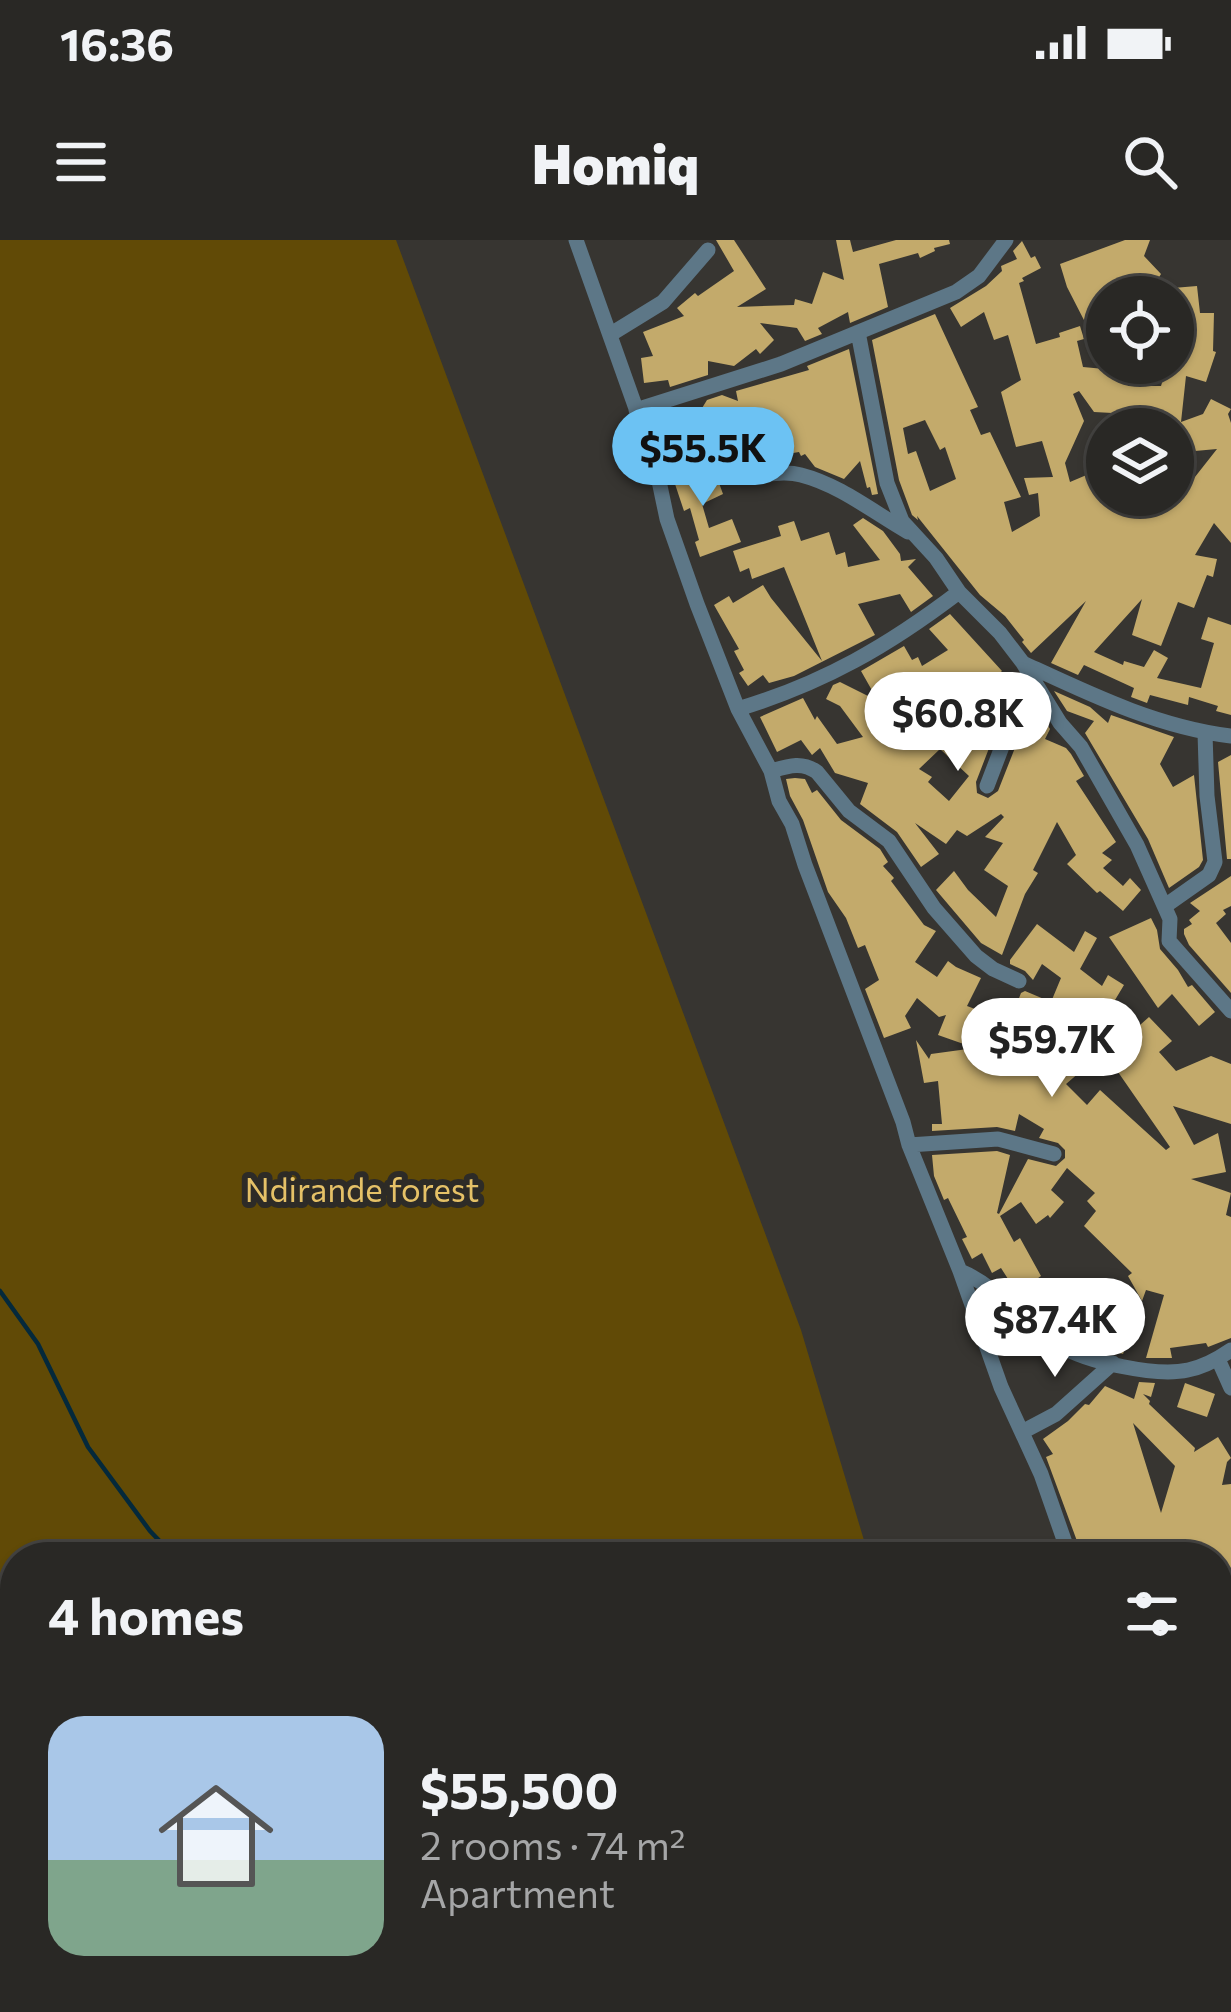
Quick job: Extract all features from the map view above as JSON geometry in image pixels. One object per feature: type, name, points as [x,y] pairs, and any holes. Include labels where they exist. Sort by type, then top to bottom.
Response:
[{"type":"street","points":[[576,240],[737,709],[771,771],[779,801],[792,824],[1000,1387],[1066,1542]]},
{"type":"street","points":[[636,410],[781,364],[966,286],[1006,240]]},
{"type":"street","points":[[610,334],[663,302],[708,250]]},
{"type":"street","points":[[857,332],[887,483],[902,521],[959,592],[1000,633],[1081,747],[1165,906],[1169,941],[1231,1011]]},
{"type":"street","points":[[636,410],[665,439],[716,471],[742,476],[794,472],[829,483],[914,535]]},
{"type":"street","points":[[737,709],[786,694],[871,654],[959,592]]},
{"type":"street","points":[[1026,669],[1111,704],[1205,733],[1231,736]]},
{"type":"street","points":[[986,786],[1026,669]]},
{"type":"street","points":[[1165,906],[1209,874],[1215,862],[1205,733]]},
{"type":"street","points":[[771,771],[797,764],[817,772],[837,799],[889,841],[966,946],[993,969],[1019,981]]},
{"type":"street","points":[[909,1144],[998,1139],[1054,1154]]},
{"type":"street","points":[[960,1271],[977,1278],[1060,1346],[1082,1356],[1180,1372],[1224,1355],[1231,1388]]},
{"type":"street","points":[[1022,1432],[1056,1414],[1113,1363]]},
{"type":"green space","name":"Ndirande forest","points":[[0,240],[396,240],[801,1330],[865,1542],[0,1542]]},
{"type":"building","points":[[716,240],[734,240],[766,289],[737,307],[794,305],[795,299],[812,304],[823,272],[844,280],[836,240],[850,240],[853,252],[896,240],[949,240],[950,244],[920,258],[918,253],[879,264],[888,307],[850,323],[848,312],[818,328],[822,334],[805,341],[797,328],[760,323],[774,340],[760,354],[756,349],[734,366],[708,361],[708,375],[670,387],[668,380],[644,383],[641,358],[653,356],[643,332],[684,316],[677,308],[734,271]]},
{"type":"building","points":[[1125,240],[1150,240],[1144,256],[1161,274],[1086,276],[1086,324],[1060,264]]},
{"type":"building","points":[[1022,241],[1041,268],[1019,283],[1036,344],[1080,326],[1084,339],[1077,341],[1086,384],[1185,384],[1183,408],[1091,408],[1079,391],[1073,394],[1084,421],[1065,463],[1070,482],[1086,475],[1086,516],[1194,516],[1194,478],[1217,449],[1194,451],[1194,417],[1203,414],[1211,399],[1231,409],[1231,543],[1214,523],[1195,555],[1217,559],[1213,577],[1207,575],[1194,608],[1178,602],[1161,646],[1132,635],[1142,599],[1094,652],[1123,665],[1124,661],[1144,667],[1154,650],[1168,658],[1157,678],[1201,688],[1214,643],[1201,639],[1208,617],[1231,625],[1231,715],[1189,697],[1188,705],[1150,695],[1147,703],[1131,697],[1134,688],[1084,665],[1078,675],[1051,663],[1086,601],[1031,653],[1005,616],[980,595],[912,515],[899,480],[872,340],[935,314],[978,407],[970,410],[981,435],[990,432],[1021,497],[1004,502],[1012,532],[1040,516],[1038,493],[1029,495],[1024,478],[1053,477],[1042,441],[1016,447],[1001,392],[1021,380],[1008,335],[994,340],[984,312],[961,327],[950,308],[986,286],[1002,271],[1001,266],[1017,259],[1013,251]],"holes":[[[925,420],[940,450],[945,447],[956,479],[930,491],[916,451],[908,454],[903,428]]]},
{"type":"building","points":[[1194,286],[1200,313],[1214,313],[1216,352],[1206,382],[1194,378]]},
{"type":"building","points":[[849,349],[878,494],[872,495],[867,488],[860,461],[844,479],[815,467],[799,452],[770,457],[770,462],[737,463],[731,430],[713,455],[679,434],[660,415],[678,409],[688,431],[707,400],[722,395],[738,401],[736,391],[809,370],[807,366]]},
{"type":"building","points":[[675,460],[719,483],[723,494],[702,504],[709,528],[732,519],[741,542],[700,557],[690,508],[684,511],[668,463]]},
{"type":"building","points":[[863,518],[883,531],[901,561],[916,559],[908,567],[933,596],[911,612],[900,594],[858,604],[875,635],[794,676],[769,683],[763,675],[748,686],[739,673],[744,670],[734,651],[739,649],[714,605],[729,596],[733,603],[763,585],[822,661],[784,567],[752,579],[749,568],[740,572],[733,551],[781,536],[778,526],[794,521],[801,541],[829,532],[836,555],[845,552],[848,567],[880,560],[853,525]]},
{"type":"building","points":[[950,614],[1002,671],[987,685],[1004,696],[985,723],[996,730],[976,782],[977,793],[988,798],[998,791],[1033,702],[1050,729],[1045,739],[1071,754],[1084,776],[1076,781],[1116,842],[1102,853],[1112,860],[1103,868],[1123,886],[1130,878],[1141,890],[1123,911],[1067,864],[1076,855],[1057,822],[1033,870],[1038,873],[1002,955],[981,943],[936,890],[954,871],[996,917],[1008,886],[984,870],[1003,843],[985,837],[1004,817],[1001,814],[967,836],[957,830],[946,844],[915,823],[939,854],[921,867],[897,832],[860,804],[868,783],[835,773],[820,748],[812,755],[801,740],[777,752],[760,717],[803,698],[837,744],[863,737],[840,706],[826,699],[833,685],[840,682],[878,701],[861,671],[904,646],[922,666],[948,650],[929,629]],"holes":[[[940,749],[969,776],[949,801],[928,782],[932,777],[919,769]]]},
{"type":"building","points":[[1054,691],[1090,707],[1108,723],[1111,715],[1174,737],[1160,764],[1173,787],[1194,775],[1203,860],[1169,888],[1148,839],[1085,733],[1094,721],[1067,711]]},
{"type":"building","points":[[1231,755],[1231,859],[1227,859],[1218,762]]},
{"type":"building","points":[[786,779],[805,779],[812,793],[817,790],[841,820],[880,849],[888,862],[883,866],[894,878],[891,881],[924,925],[936,931],[915,962],[937,977],[948,961],[981,978],[967,1006],[999,1018],[1005,1001],[1016,1006],[1025,991],[1051,1002],[1061,978],[1042,964],[1033,980],[1010,960],[1037,924],[1074,952],[1085,931],[1097,938],[1080,969],[1102,986],[1108,975],[1124,985],[1084,1040],[1101,1059],[1149,1017],[1172,1041],[1159,1052],[1176,1071],[1211,1056],[1231,1064],[1231,1124],[1173,1106],[1194,1145],[1218,1133],[1226,1172],[1191,1179],[1231,1193],[1226,1215],[1231,1217],[1231,1338],[1208,1347],[1206,1343],[1170,1348],[1172,1358],[1146,1358],[1164,1295],[1146,1290],[1142,1301],[1128,1276],[1132,1273],[1084,1226],[1096,1211],[1087,1201],[1095,1193],[1067,1168],[1051,1190],[1064,1202],[1050,1218],[1036,1224],[1021,1202],[1000,1216],[1014,1242],[1020,1238],[1041,1276],[1017,1293],[1001,1268],[992,1273],[982,1253],[972,1259],[962,1239],[967,1237],[934,1176],[932,1155],[997,1151],[1010,1155],[999,1214],[1028,1159],[1056,1166],[1065,1158],[1065,1150],[1039,1138],[1044,1129],[1019,1114],[1015,1131],[997,1127],[932,1131],[932,1124],[942,1124],[938,1081],[924,1083],[916,1040],[929,1059],[931,1054],[975,1048],[938,1035],[946,1015],[939,1017],[917,998],[905,1016],[911,1028],[884,1038],[865,989],[879,980],[865,945],[858,948],[828,892]],"holes":[[[1062,1056],[1118,1072],[1170,1147],[1166,1150],[1100,1090],[1087,1105],[1066,1084],[1080,1072]]]},
{"type":"building","points":[[1231,876],[1231,906],[1216,923],[1231,943],[1231,993],[1189,945],[1184,929],[1200,911],[1190,903]]},
{"type":"building","points":[[1151,918],[1160,949],[1188,987],[1192,985],[1215,1012],[1199,1026],[1172,994],[1158,1008],[1109,937]]},
{"type":"building","points":[[1047,1303],[1111,1333],[1114,1324],[1134,1324],[1123,1354],[1089,1345],[1050,1324],[1040,1316]]},
{"type":"building","points":[[1139,1382],[1155,1383],[1151,1397],[1143,1394],[1194,1452],[1218,1437],[1231,1458],[1222,1485],[1231,1484],[1231,1542],[1077,1541],[1046,1457],[1053,1454],[1043,1439],[1089,1405],[1105,1386],[1134,1399]],"holes":[[[1133,1423],[1175,1466],[1161,1513]]]},
{"type":"building","points":[[1185,1383],[1215,1394],[1207,1417],[1177,1407]]},
{"type":"waterway","points":[[0,1291],[38,1344],[88,1447],[161,1542]]}]
